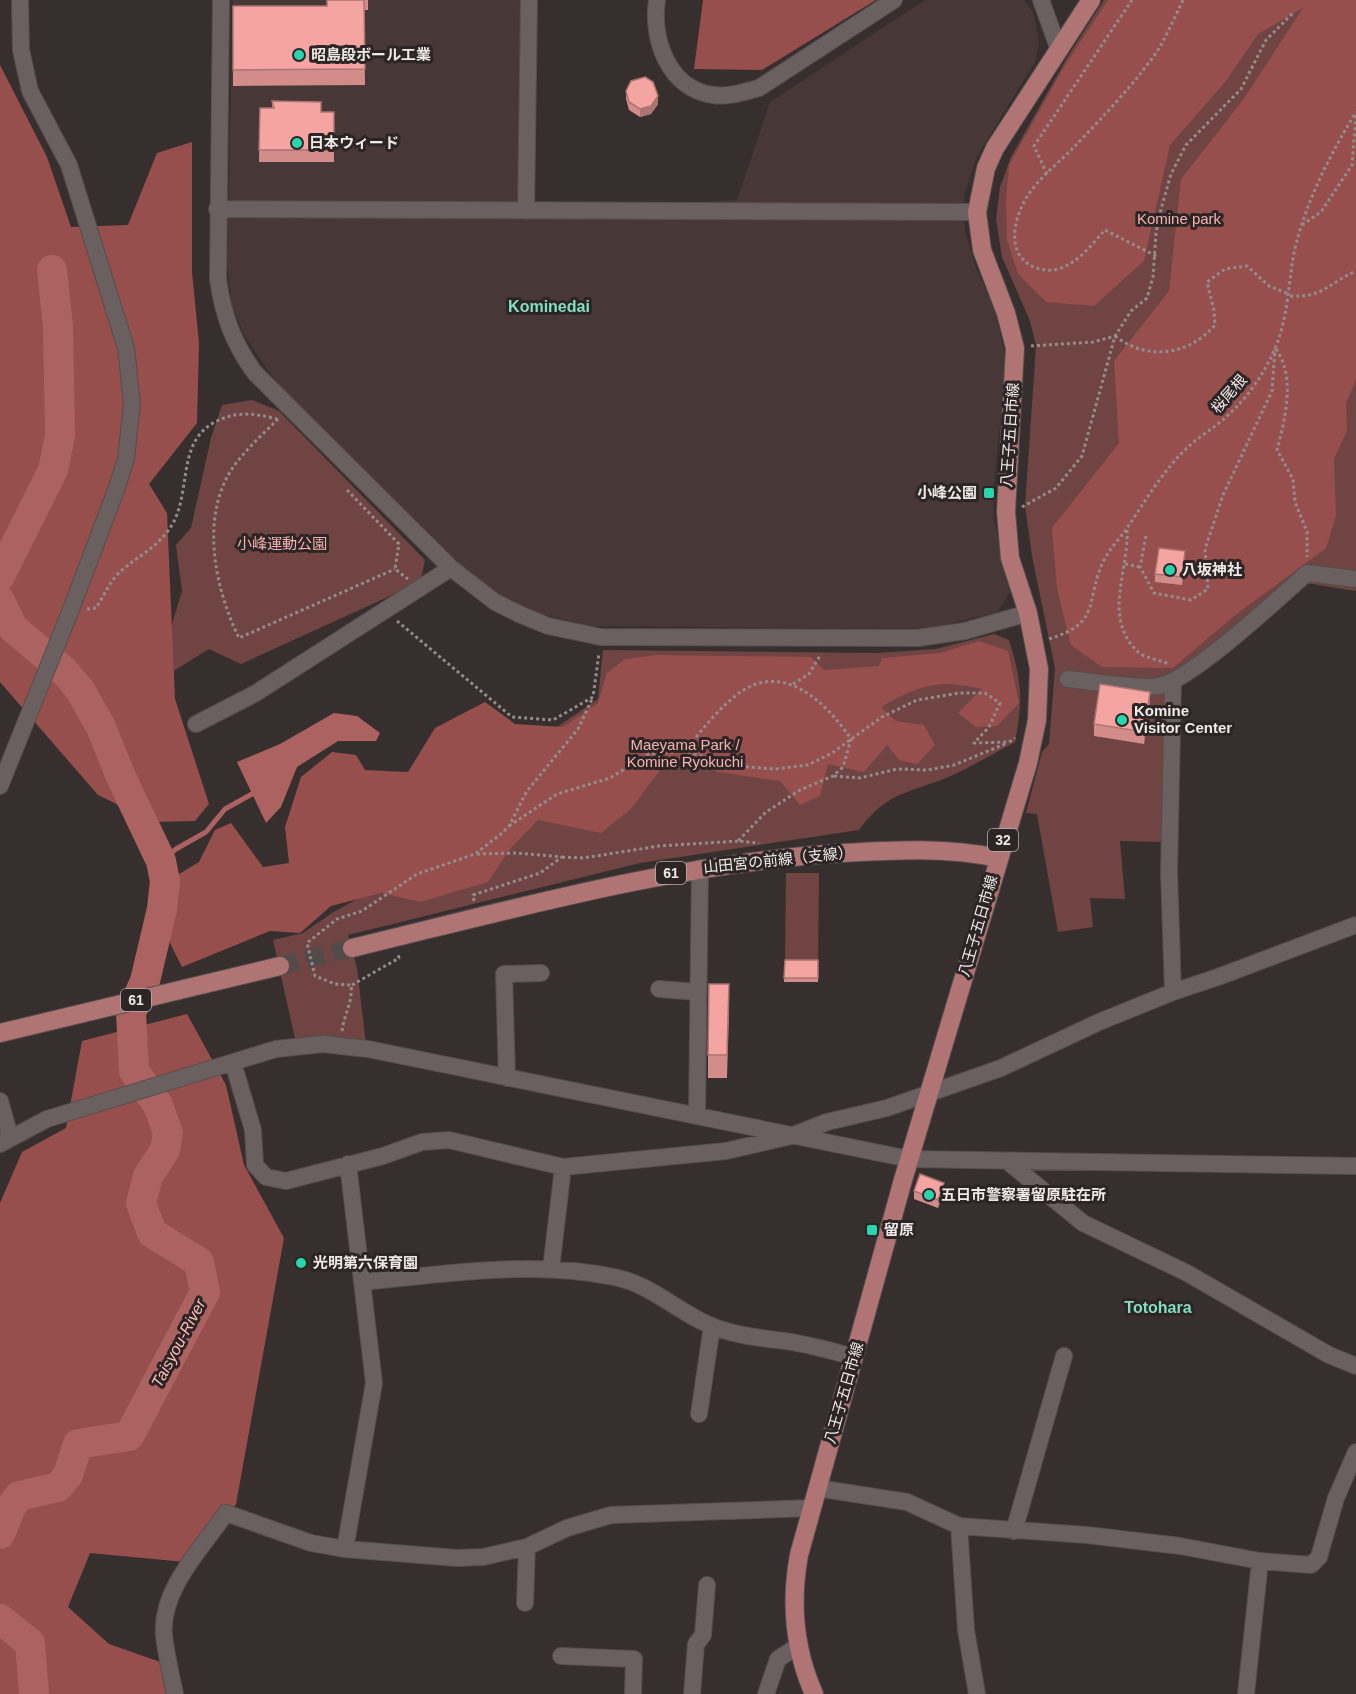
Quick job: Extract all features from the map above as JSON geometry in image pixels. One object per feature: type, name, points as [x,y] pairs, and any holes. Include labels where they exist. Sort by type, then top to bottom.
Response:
[{"type":"main road","name":"八王子五日市線","points":[[814,1694],[798,1646],[794,1617],[794,1581],[811,1508],[909,1159],[1028,763],[1037,720],[1039,669],[1028,613],[1010,558],[1006,512],[1015,348],[1006,312],[982,250],[977,212],[981,184],[990,158],[1090,0]]},
{"type":"main road","name":"山田宮の前線（支線）","points":[[351,948],[660,875],[700,868],[788,856],[865,851],[944,850],[998,858]]},
{"type":"main road","name":"61","points":[[0,1033],[280,966]]},
{"type":"street","points":[[0,786],[70,612],[126,459],[132,404],[126,348],[69,165],[30,91],[21,50],[20,0]]},
{"type":"street","points":[[221,0],[218,279],[227,324],[238,350],[255,373],[451,568],[495,602],[548,626],[601,637],[918,638],[941,636],[1028,613]]},
{"type":"street","points":[[526,212],[529,0]]},
{"type":"street","points":[[657,0],[656,37],[662,54],[676,73],[692,88],[712,95],[737,94],[759,88],[894,0]]},
{"type":"street","points":[[1041,0],[1059,50]]},
{"type":"street","points":[[217,209],[977,212]]},
{"type":"street","points":[[196,724],[256,693],[451,568]]},
{"type":"street","points":[[1068,679],[1158,687],[1173,674],[1226,643],[1308,573],[1356,579]]},
{"type":"street","points":[[1173,674],[1169,872],[1173,992]]},
{"type":"street","points":[[697,1116],[700,868]]},
{"type":"street","points":[[233,1063],[253,1130],[255,1165],[266,1177],[286,1181],[422,1142],[449,1140],[564,1167],[717,1152],[791,1136],[827,1122],[887,1108],[928,1094],[1041,1052],[1099,1022],[1173,992],[1356,925]]},
{"type":"street","points":[[507,1078],[504,974],[541,974]]},
{"type":"street","points":[[659,989],[698,992]]},
{"type":"street","points":[[0,1101],[5,1140],[40,1121],[276,1049],[323,1044],[368,1049],[909,1159],[1356,1166]]},
{"type":"street","points":[[717,1152],[722,1140],[718,1121]]},
{"type":"street","points":[[1007,1161],[1083,1223],[1187,1273],[1329,1355],[1356,1366]]},
{"type":"street","points":[[345,1549],[374,1383],[348,1164]]},
{"type":"street","points":[[551,1269],[564,1167]]},
{"type":"street","points":[[363,1282],[551,1269],[582,1271],[638,1282],[712,1326],[734,1334],[813,1346],[854,1357]]},
{"type":"street","points":[[699,1414],[712,1326]]},
{"type":"street","points":[[1014,1531],[1064,1356]]},
{"type":"street","points":[[817,1488],[907,1502],[959,1526],[1087,1535],[1180,1546],[1260,1561],[1311,1564],[1319,1557],[1336,1498],[1356,1452]]},
{"type":"street","points":[[175,1694],[164,1634],[168,1605],[177,1583],[226,1514],[311,1543],[345,1549],[457,1558],[483,1557],[527,1547],[567,1528],[611,1515],[811,1508]]},
{"type":"street","points":[[959,1526],[966,1629],[977,1694]]},
{"type":"street","points":[[525,1603],[527,1547]]},
{"type":"street","points":[[1246,1694],[1260,1561]]},
{"type":"street","points":[[692,1694],[696,1644],[703,1635],[707,1585]]},
{"type":"street","points":[[765,1693],[778,1659],[798,1646]]},
{"type":"street","points":[[561,1656],[634,1659],[633,1694]]},
{"type":"path","points":[[1047,174],[1034,146],[1132,0]]},
{"type":"path","points":[[1156,256],[1105,230],[1066,267],[1049,270],[1026,263],[1016,246],[1016,223],[1024,202],[1160,47],[1184,0]]},
{"type":"path","points":[[1017,508],[1056,489],[1082,456],[1115,336],[1131,311],[1147,298],[1156,256],[1156,233],[1171,174],[1185,145],[1241,89],[1266,40],[1293,13]]},
{"type":"path","points":[[1301,226],[1321,212],[1352,165],[1356,112]]},
{"type":"path","name":"桜尾根","points":[[1044,640],[1072,632],[1085,619],[1104,560],[1188,447],[1221,422],[1244,399],[1275,347],[1289,295],[1306,207],[1337,144],[1356,112]]},
{"type":"path","points":[[1015,348],[1093,342],[1115,336],[1133,348],[1155,354],[1188,345],[1207,334],[1215,325],[1214,310],[1206,282],[1225,269],[1247,266],[1269,286],[1289,295],[1307,297],[1325,291],[1356,271]]},
{"type":"path","points":[[1146,536],[1140,567],[1154,593],[1191,600],[1208,589],[1205,549],[1223,495],[1272,391],[1275,347]]},
{"type":"path","points":[[1275,347],[1284,360],[1287,393],[1286,415],[1277,450],[1293,479],[1295,502],[1308,531],[1308,573]]},
{"type":"path","points":[[70,612],[96,608],[122,570],[150,551],[164,537],[177,518],[190,447],[200,429],[228,415],[254,413],[278,419],[286,428]]},
{"type":"path","points":[[278,419],[233,467],[221,489],[216,515],[215,562],[219,587],[225,608],[239,638],[395,569]]},
{"type":"path","points":[[342,486],[399,544],[395,569]]},
{"type":"path","points":[[1127,528],[1125,564],[1118,613],[1123,631],[1139,653],[1173,674]]},
{"type":"path","points":[[1125,564],[1140,567]]},
{"type":"path","points":[[395,569],[413,583]]},
{"type":"path","points":[[398,622],[512,717],[553,720],[593,697]]},
{"type":"path","points":[[509,826],[527,791],[578,729],[593,697],[601,637]]},
{"type":"path","points":[[793,684],[809,674],[821,654]]},
{"type":"path","points":[[685,751],[708,723],[743,690],[777,680],[793,684],[837,719],[851,739]]},
{"type":"path","points":[[476,854],[509,826],[557,794],[610,778],[649,754],[685,751],[735,766],[775,769],[808,765],[882,717],[917,700],[959,693],[985,693],[1000,703],[989,727],[974,743],[1009,742]]},
{"type":"path","points":[[833,776],[860,778],[897,769],[928,770],[954,765],[1016,737]]},
{"type":"path","points":[[738,841],[766,812],[800,790],[833,776],[843,767],[851,739]]},
{"type":"path","points":[[392,961],[351,986],[335,984],[315,976],[307,943],[337,919],[362,911],[417,874],[476,854],[516,853],[583,858],[659,846],[738,841],[769,843]]},
{"type":"path","points":[[473,895],[540,873],[562,857]]},
{"type":"path","points":[[342,1032],[346,1011],[353,998],[351,986]]},
{"type":"shaded area","points":[[233,0],[535,0],[526,211],[737,200],[770,102],[925,0],[1024,0],[1033,12],[1039,42],[1035,62],[976,158],[964,196],[965,231],[976,268],[995,307],[1006,362],[993,494],[994,520],[1011,590],[998,612],[928,629],[592,626],[540,614],[511,603],[492,592],[452,560],[276,382],[244,335],[232,305],[227,266]]},
{"type":"shaded area","points":[[334,713],[357,716],[380,733],[376,741],[338,741],[297,767],[281,807],[266,823],[237,762],[280,744]]},
{"type":"green space","points":[[703,0],[876,0],[762,70],[694,69]]},
{"type":"green space","name":"Komine park","points":[[1104,0],[1356,0],[1356,591],[1306,583],[1166,698],[1161,842],[1120,841],[1125,899],[1090,898],[1093,927],[1058,932],[1037,814],[1026,813],[1042,752],[1049,744],[1055,668],[1032,556],[1025,506],[1036,346],[1030,321],[1002,257],[996,219],[1000,187],[1011,157],[1068,56]]},
{"type":"green space","name":"Komine park","points":[[1108,0],[1356,0],[1356,380],[1346,403],[1347,431],[1334,459],[1336,516],[1326,548],[1234,616],[1173,668],[1102,667],[1071,645],[1057,589],[1052,528],[1119,443],[1114,361],[1169,291],[1181,179],[1243,100],[1303,8],[1258,34],[1226,81],[1170,145],[1144,261],[1094,306],[1046,302],[1018,274],[1007,240],[1006,200],[1009,165],[1065,65]]},
{"type":"green space","points":[[0,65],[47,157],[71,227],[128,225],[157,153],[192,142],[192,272],[199,343],[197,423],[149,484],[167,513],[175,699],[209,804],[195,821],[153,822],[98,795],[0,682]]},
{"type":"green space","name":"小峰運動公園","points":[[252,400],[279,411],[425,560],[421,579],[390,596],[241,664],[209,649],[164,677],[158,670],[182,591],[176,545],[191,528],[211,438],[222,405]]},
{"type":"green space","name":"Maeyama Park / Komine Ryokuchi","points":[[994,634],[1009,640],[1017,667],[1020,702],[1015,742],[953,775],[891,800],[880,807],[859,830],[640,863],[348,935],[357,968],[366,1045],[296,1043],[273,940],[303,933],[332,913],[420,864],[557,727],[598,699],[603,650],[877,653],[936,649]]},
{"type":"green space","points":[[979,641],[1008,651],[1019,703],[997,726],[976,727],[958,713],[982,689],[953,684],[929,686],[881,707],[896,721],[924,725],[935,745],[917,764],[899,760],[887,745],[864,772],[828,764],[820,796],[800,805],[780,781],[718,772],[687,759],[681,760],[662,767],[632,808],[601,833],[538,820],[510,849],[488,882],[420,902],[381,893],[331,906],[300,933],[270,931],[182,967],[166,935],[176,876],[199,862],[215,830],[231,823],[263,867],[289,863],[285,827],[301,777],[332,752],[356,755],[365,770],[408,772],[435,728],[485,702],[515,724],[563,727],[598,703],[607,673],[625,659],[656,655],[811,657],[824,670],[879,666],[882,658],[940,653]]},
{"type":"green space","points":[[786,873],[819,873],[818,964],[785,964]]},
{"type":"green space","points":[[187,1014],[226,1085],[244,1165],[284,1238],[236,1504],[196,1563],[90,1553],[68,1607],[109,1644],[163,1663],[170,1694],[0,1694],[0,1203],[22,1152],[66,1128],[82,1041]]},
{"type":"building","name":"昭島段ボール工業","points":[[327,0],[364,0],[365,69],[233,70],[233,6],[327,6]]},
{"type":"building","points":[[645,77],[653,82],[658,96],[651,106],[640,109],[629,102],[626,91],[631,81]]},
{"type":"building","name":"日本ウィード","points":[[272,101],[321,102],[321,112],[334,112],[334,150],[259,150],[260,108],[274,108]]},
{"type":"building","name":"八坂神社","points":[[1159,548],[1185,551],[1182,577],[1155,574]]},
{"type":"building","name":"Komine Visitor Center","points":[[1100,684],[1150,692],[1144,732],[1094,724]]},
{"type":"building","points":[[785,960],[818,960],[818,978],[784,978]]},
{"type":"building","points":[[709,984],[729,984],[727,1055],[708,1055]]},
{"type":"building","points":[[920,1174],[944,1183],[938,1200],[914,1191]]},
{"type":"waterway","points":[[0,576],[53,470],[60,435],[58,326],[52,270]]},
{"type":"waterway","name":"Taisyou-River","points":[[0,601],[13,628],[65,672],[80,690],[101,727],[121,777],[161,861],[165,881],[162,909],[145,981],[131,1013],[134,1071],[158,1105],[168,1133],[165,1150],[148,1176],[141,1203],[152,1233],[199,1262],[205,1292],[129,1436],[78,1444],[68,1475],[58,1487],[19,1496],[11,1507],[0,1534]]},
{"type":"waterway","points":[[161,861],[176,849],[206,832],[225,809],[252,794]]},
{"type":"waterway","name":"Taisyou-River","points":[[0,1619],[30,1643],[34,1694]]},
{"type":"tunnel","points":[[280,966],[352,948]]},
{"type":"place","name":"昭島段ボール工業","points":[[299,55]]},
{"type":"place","name":"日本ウィード","points":[[297,143]]},
{"type":"place","name":"小峰公園","points":[[989,493]]},
{"type":"place","name":"八坂神社","points":[[1170,570]]},
{"type":"place","name":"Komine Visitor Center","points":[[1122,720]]},
{"type":"place","name":"五日市警察署留原駐在所","points":[[929,1195]]},
{"type":"place","name":"留原","points":[[872,1230]]},
{"type":"place","name":"光明第六保育園","points":[[301,1263]]},
{"type":"district","name":"Kominedai","points":[[549,306]]},
{"type":"district","name":"Totohara","points":[[1158,1307]]}]
